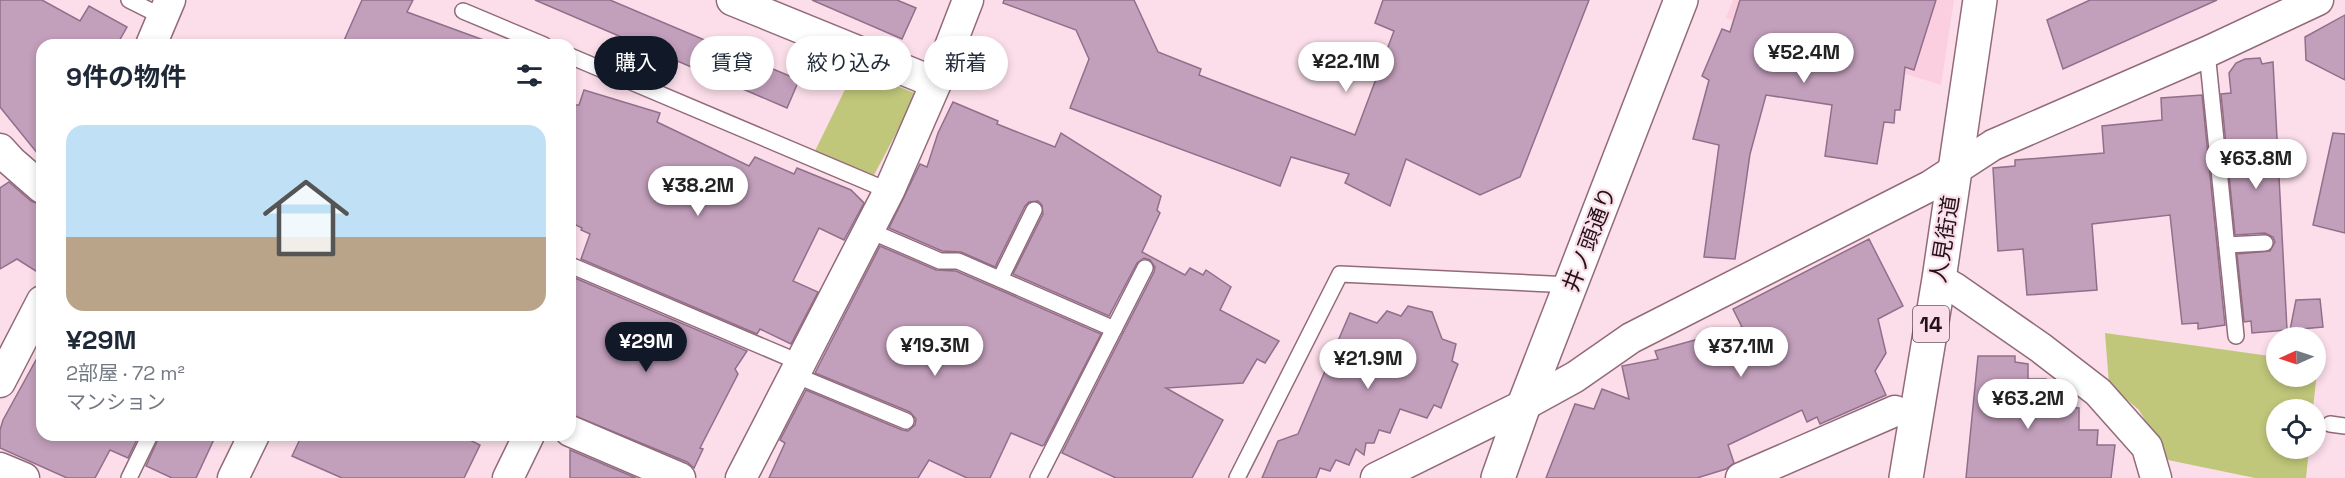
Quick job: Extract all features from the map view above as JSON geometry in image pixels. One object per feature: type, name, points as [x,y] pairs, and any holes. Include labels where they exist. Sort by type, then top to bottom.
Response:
[{"type":"main road","name":"井ノ頭通り","points":[[1498,478],[1524,405],[1681,0]]},
{"type":"main road","name":"人見街道","points":[[1906,478],[1939,279],[1980,0]]},
{"type":"street","points":[[732,0],[924,78]]},
{"type":"street","points":[[954,36],[968,0]]},
{"type":"street","points":[[1376,478],[1524,405],[1575,377],[1630,338],[1930,186],[1993,145],[2207,52],[2318,0]]},
{"type":"street","points":[[154,39],[166,9]]},
{"type":"street","points":[[741,478],[889,191],[933,90]]},
{"type":"street","points":[[0,149],[36,182]]},
{"type":"street","points":[[1939,279],[2041,348],[2098,392],[2147,447],[2156,478]]},
{"type":"street","points":[[0,382],[36,313]]},
{"type":"street","points":[[1741,478],[1895,411]]},
{"type":"street","points":[[576,434],[680,478]]},
{"type":"street","points":[[233,478],[251,441]]},
{"type":"street","points":[[508,478],[526,441]]},
{"type":"street","points":[[0,468],[24,478]]},
{"type":"lane","points":[[129,0],[166,9]]},
{"type":"lane","points":[[463,11],[530,39]]},
{"type":"lane","points":[[2207,52],[2236,336]]},
{"type":"lane","points":[[576,59],[889,191]]},
{"type":"lane","points":[[1000,279],[1034,210]]},
{"type":"lane","points":[[868,230],[940,261],[958,261],[1114,329]]},
{"type":"lane","points":[[2227,245],[2265,243]]},
{"type":"lane","points":[[576,268],[906,421]]},
{"type":"lane","points":[[1038,478],[1145,268]]},
{"type":"lane","points":[[1237,478],[1340,274],[1570,285]]},
{"type":"lane","points":[[129,478],[147,441]]},
{"type":"shaded area","points":[[1733,0],[1954,0],[1941,85],[1726,18]]},
{"type":"green space","points":[[845,90],[907,90],[917,94],[874,175],[815,151]]},
{"type":"green space","points":[[2105,333],[2266,355],[2266,387],[2315,387],[2314,399],[2266,399],[2266,459],[2308,459],[2306,478],[2255,478],[2168,460],[2139,410],[2109,384]]},
{"type":"building","points":[[0,0],[42,0],[80,21],[89,6],[127,27],[120,39],[36,39],[36,152],[0,107]]},
{"type":"building","points":[[362,0],[413,0],[407,12],[481,39],[345,39]]},
{"type":"building","points":[[535,0],[610,0],[695,36],[690,36],[690,66],[678,61],[678,36],[619,36]]},
{"type":"building","points":[[812,0],[897,0],[916,8],[903,36],[895,36]]},
{"type":"building","points":[[1004,0],[1134,0],[1158,52],[1201,69],[1199,75],[1355,135],[1394,31],[1375,23],[1383,0],[1589,0],[1520,177],[1480,195],[1406,159],[1390,206],[1345,183],[1349,174],[1291,157],[1280,186],[1070,108],[1089,59],[1076,30],[1003,3]]},
{"type":"building","points":[[1740,0],[1936,0],[1914,70],[1905,67],[1900,110],[1895,110],[1894,123],[1884,122],[1877,164],[1825,156],[1832,105],[1766,95],[1750,154],[1735,259],[1704,257],[1719,145],[1693,139],[1709,80],[1702,76],[1722,29],[1730,32]]},
{"type":"building","points":[[2090,0],[2217,0],[2063,69],[2047,20]]},
{"type":"building","points":[[2345,15],[2345,80],[2306,60],[2305,37]]},
{"type":"building","points":[[2260,58],[2262,64],[2273,62],[2287,327],[2266,327],[2266,332],[2252,333],[2251,321],[2244,322],[2237,254],[2270,251],[2275,242],[2273,237],[2265,233],[2235,235],[2221,94],[2231,93],[2229,73],[2236,63],[2245,59]]},
{"type":"building","points":[[774,69],[786,74],[786,90],[795,90],[787,108],[745,90],[774,90]]},
{"type":"building","points":[[584,90],[660,113],[657,122],[749,166],[755,157],[794,174],[797,168],[851,190],[864,203],[844,240],[819,228],[793,281],[818,292],[791,344],[760,329],[757,334],[581,259],[590,234],[576,225],[576,105],[579,105]]},
{"type":"building","points":[[2202,95],[2225,325],[2198,329],[2198,323],[2182,324],[2170,215],[2092,224],[2097,290],[2027,295],[2023,249],[1998,251],[1993,168],[2015,166],[2015,160],[2104,153],[2102,126],[2162,120],[2161,98]]},
{"type":"building","points":[[953,102],[998,121],[997,124],[1055,147],[1061,133],[1161,196],[1157,210],[1160,213],[1142,252],[1185,275],[1190,268],[1203,275],[1206,270],[1231,287],[1220,310],[1279,341],[1265,363],[1257,359],[1243,383],[1166,388],[1223,420],[1192,478],[1116,478],[1062,453],[1154,272],[1155,267],[1150,260],[1144,258],[1137,263],[1109,316],[1013,274],[1043,214],[1042,205],[1038,201],[1029,202],[1025,206],[995,267],[961,252],[942,251],[889,228],[920,164],[927,167],[938,133]]},
{"type":"building","points":[[2333,133],[2345,134],[2345,233],[2313,225]]},
{"type":"building","points":[[9,182],[36,203],[36,271],[17,259],[0,269],[0,188]]},
{"type":"building","points":[[1869,239],[1903,306],[1878,319],[1886,353],[1875,371],[1886,395],[1820,424],[1817,417],[1807,422],[1802,410],[1728,445],[1734,463],[1726,469],[1697,478],[1546,478],[1575,404],[1594,409],[1602,389],[1629,399],[1622,366],[1658,359],[1655,351],[1742,327],[1733,309]]},
{"type":"building","points":[[880,246],[936,270],[956,271],[1101,334],[1044,445],[1011,433],[990,478],[967,478],[929,460],[918,478],[769,478],[785,443],[780,440],[806,390],[902,430],[908,431],[915,425],[916,419],[910,412],[815,373]]},
{"type":"building","points":[[576,278],[747,351],[735,369],[738,374],[700,448],[703,449],[694,468],[687,462],[576,416]]},
{"type":"building","points":[[2320,299],[2323,327],[2291,327],[2296,300]]},
{"type":"building","points":[[1408,306],[1432,312],[1442,339],[1456,344],[1452,361],[1458,364],[1441,408],[1434,405],[1427,418],[1400,409],[1390,433],[1379,430],[1374,443],[1366,443],[1364,455],[1356,449],[1349,465],[1336,460],[1330,471],[1320,468],[1316,478],[1262,478],[1278,441],[1298,434],[1350,313],[1377,323],[1387,311],[1401,316]]},
{"type":"building","points":[[1978,356],[2015,356],[2015,362],[2028,364],[2028,379],[2046,379],[2044,406],[2079,408],[2079,430],[2098,430],[2097,445],[2115,445],[2111,478],[1966,478]]},
{"type":"building","points":[[36,360],[36,441],[136,441],[128,458],[110,450],[95,478],[67,478],[0,448],[0,430],[3,420]]},
{"type":"building","points":[[157,441],[213,441],[196,478],[172,478],[146,466]]},
{"type":"building","points":[[299,441],[472,441],[480,445],[464,478],[342,478],[292,456]]},
{"type":"building","points":[[570,450],[636,478],[570,478]]}]
